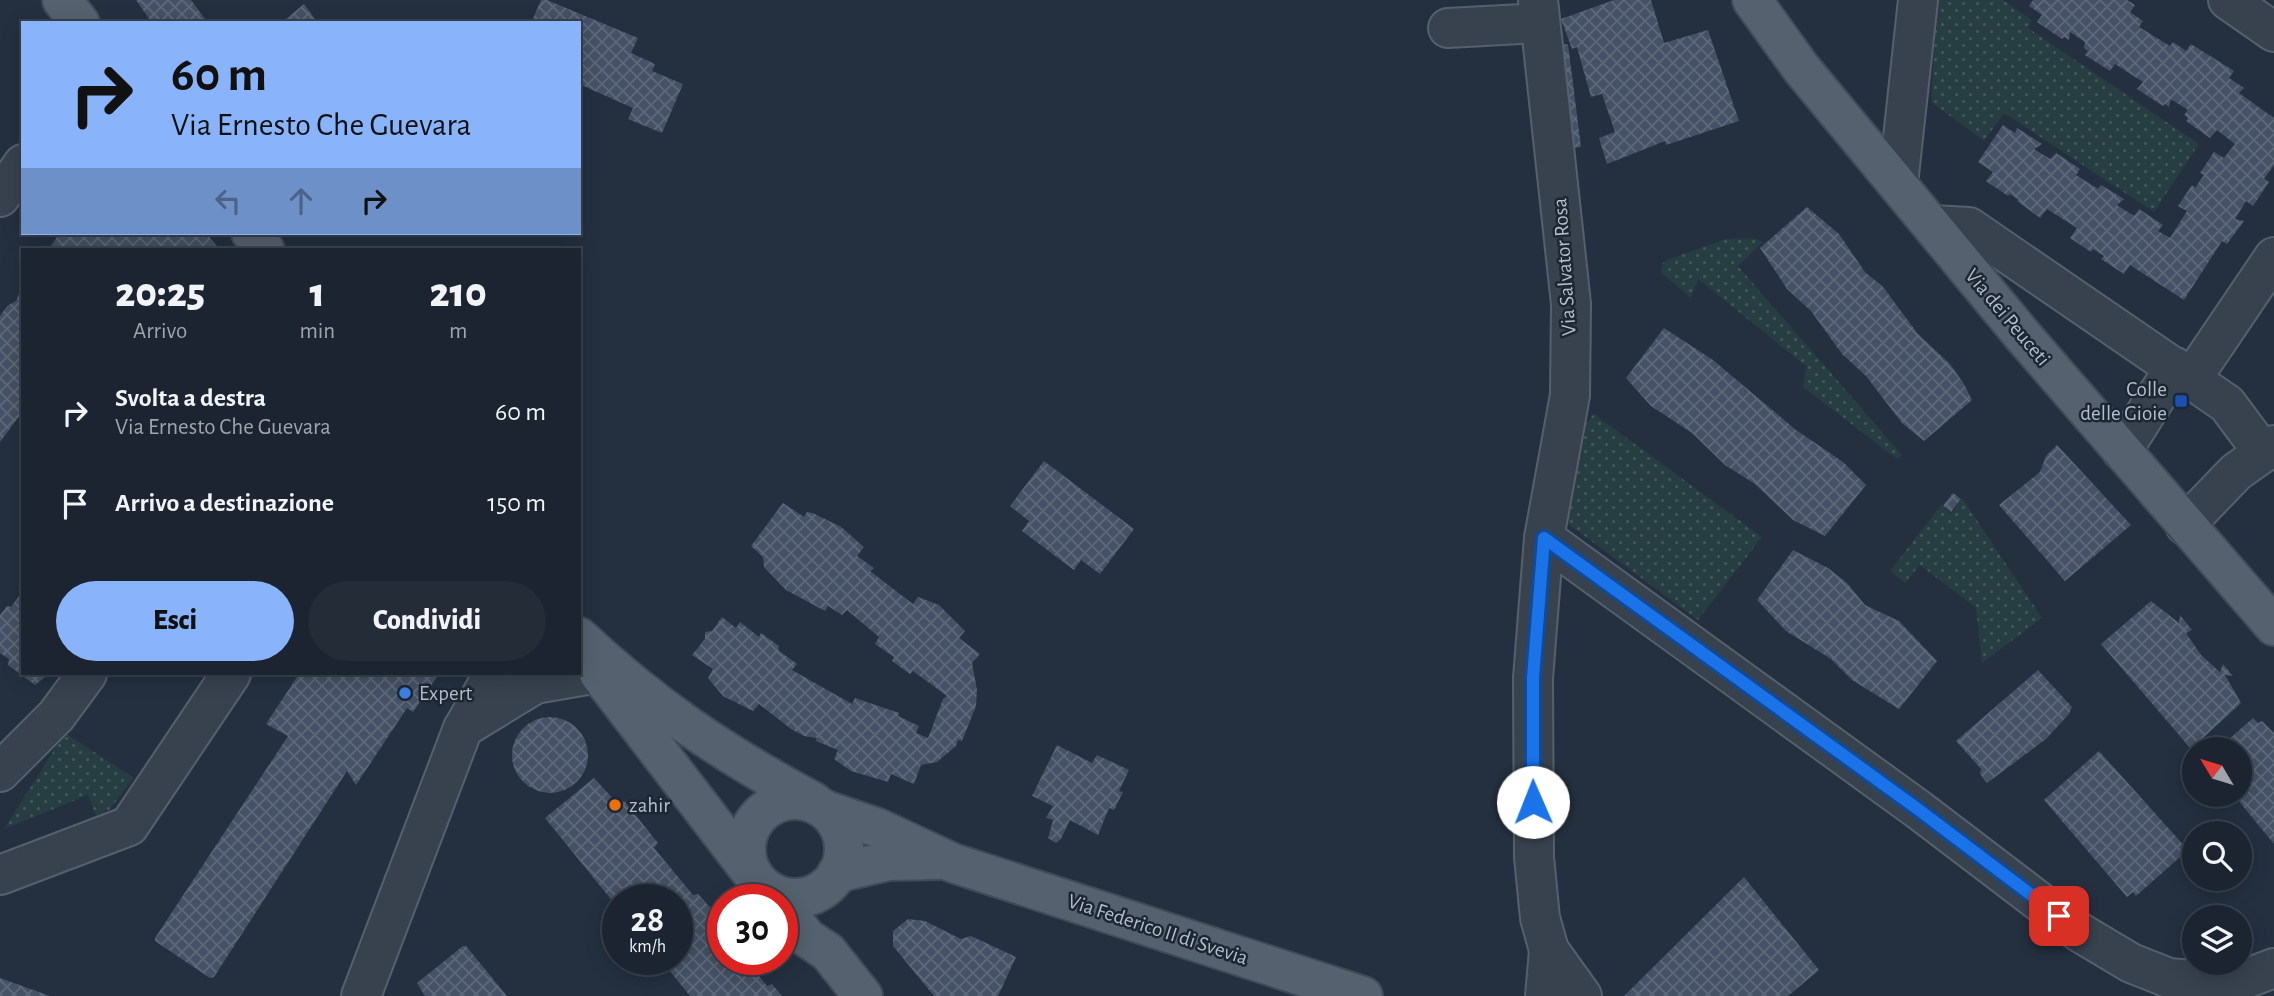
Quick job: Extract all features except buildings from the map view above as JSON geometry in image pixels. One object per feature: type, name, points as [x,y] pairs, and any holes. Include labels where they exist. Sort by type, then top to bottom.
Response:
[{"type":"main road","points":[[62,0],[78,21]]},
{"type":"main road","name":"Via dei Peuceti","points":[[1752,0],[1801,68],[2122,451],[2274,626]]},
{"type":"main road","name":"Via Federico II di Svevia","points":[[581,638],[615,670],[696,734],[821,806],[878,828],[953,863],[1363,996]]},
{"type":"main road","points":[[589,658],[763,884]]},
{"type":"main road","points":[[765,884],[746,851],[749,834],[758,819],[771,807],[794,799],[821,806],[844,837],[843,861],[834,877],[826,902],[830,939],[828,952]]},
{"type":"main road","name":"Via Federico II di Svevia","points":[[834,877],[888,861],[953,863]]},
{"type":"main road","points":[[798,896],[803,897],[834,877]]},
{"type":"main road","points":[[798,926],[807,937],[828,952],[863,996]]},
{"type":"street","points":[[1898,184],[1918,0]]},
{"type":"street","points":[[2228,0],[2274,32]]},
{"type":"street","points":[[1448,28],[1539,11]]},
{"type":"street","name":"Via Salvator Rosa","points":[[1539,11],[1571,304],[1570,395],[1544,538],[1533,678],[1534,857],[1540,918],[1549,950]]},
{"type":"street","points":[[0,197],[21,167]]},
{"type":"street","points":[[1932,225],[1969,227],[2227,404],[2268,448],[2236,472],[2185,525]]},
{"type":"street","points":[[2122,451],[2274,257]]},
{"type":"street","points":[[1544,538],[1919,810],[2080,932],[2131,963],[2169,978],[2214,982],[2245,979],[2274,968]]},
{"type":"street","points":[[0,772],[56,716],[86,675]]},
{"type":"street","points":[[0,875],[129,826],[231,675]]},
{"type":"street","points":[[361,996],[463,729],[492,675]]},
{"type":"street","points":[[463,729],[554,675]]},
{"type":"street","points":[[1545,996],[1549,950]]},
{"type":"street","points":[[1549,950],[1582,996]]},
{"type":"green space","points":[[1937,0],[2003,0],[2032,20],[2028,28],[2199,144],[2154,212],[2004,113],[1984,141],[1931,102]]},
{"type":"green space","points":[[1725,239],[1758,239],[1762,243],[1738,266],[1902,455],[1897,459],[1803,387],[1806,366],[1698,279],[1691,298],[1661,273],[1662,264],[1667,260]]},
{"type":"green space","points":[[1594,414],[1762,537],[1698,620],[1568,524],[1579,431]]},
{"type":"green space","points":[[1962,498],[2042,618],[1982,663],[1976,608],[1920,565],[1905,583],[1890,571],[1941,505],[1951,514]]},
{"type":"green space","points":[[65,733],[134,778],[109,810],[96,816],[88,795],[4,829]]},
{"type":"place","name":"Colle delle Gioie","points":[[2181,401]]},
{"type":"place","name":"Expert","points":[[405,693]]},
{"type":"place","name":"zahir","points":[[615,805]]},
{"type":"route","points":[[1533,802],[1533,678],[1544,538],[1919,810],[2059,916]]}]
